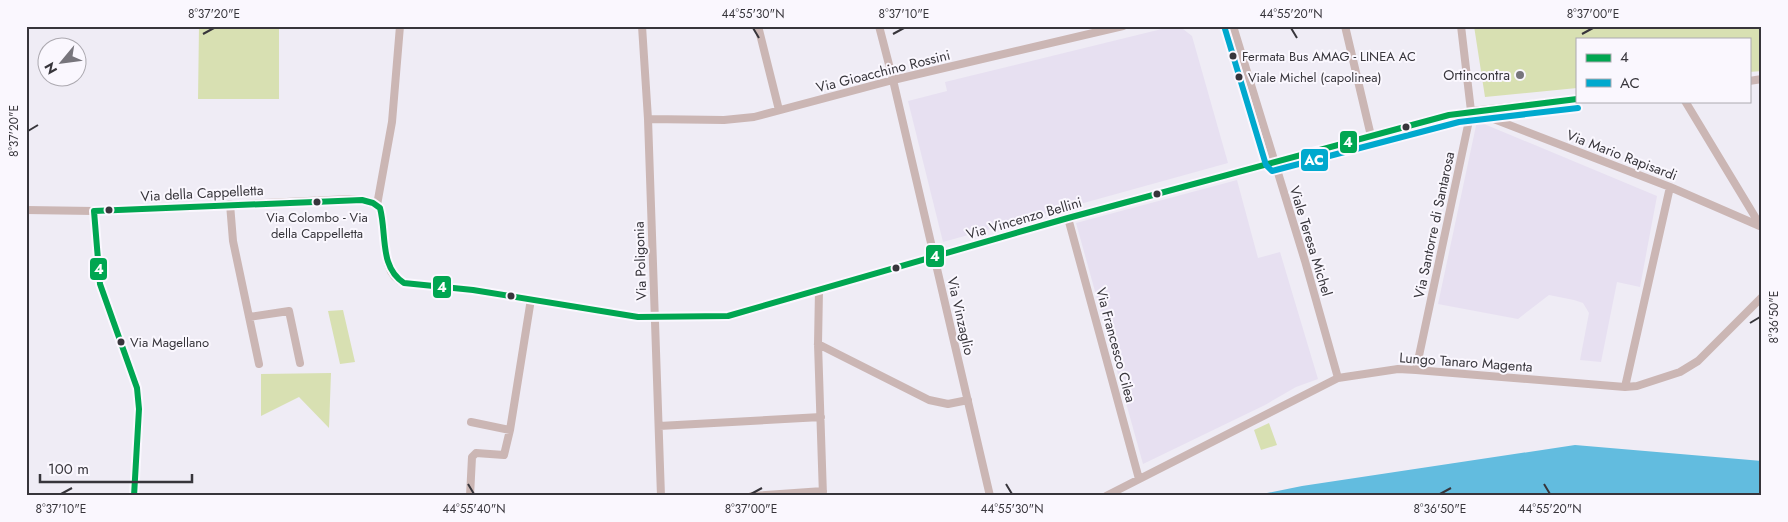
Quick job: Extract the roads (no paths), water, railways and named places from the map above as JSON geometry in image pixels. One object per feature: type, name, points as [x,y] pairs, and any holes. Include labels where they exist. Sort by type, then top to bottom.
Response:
[{"type":"street","points":[[377,205],[392,122],[400,26]]},
{"type":"street","name":"Via Poligonia","points":[[642,26],[648,119],[662,496]]},
{"type":"street","points":[[758,26],[779,110]]},
{"type":"street","name":"Via Vinzaglio","points":[[879,26],[990,496]]},
{"type":"street","name":"Via Gioacchino Rossini","points":[[648,119],[724,120],[754,117],[893,80],[1122,26]]},
{"type":"street","name":"Viale Teresa Michel","points":[[1233,26],[1305,261],[1338,378]]},
{"type":"street","points":[[1345,26],[1371,136]]},
{"type":"street","name":"Via Santorre di Santarosa","points":[[1416,370],[1471,111],[1461,26]]},
{"type":"street","name":"Via Vincenzo Bellini","points":[[377,205],[381,211],[390,269],[396,279],[404,283],[472,290],[620,315],[654,318],[728,316],[1068,218],[1371,136],[1471,111],[1576,99]]},
{"type":"street","points":[[1686,102],[1761,225]]},
{"type":"street","name":"Via Mario Rapisardi","points":[[1471,111],[1670,187],[1761,225]]},
{"type":"street","points":[[1625,387],[1670,187]]},
{"type":"street","name":"Via della Cappelletta","points":[[26,210],[94,211],[350,199],[366,200],[377,205]]},
{"type":"street","points":[[230,204],[233,242],[259,364]]},
{"type":"street","points":[[94,211],[100,284],[137,388],[138,409],[134,496]]},
{"type":"street","name":"Via Francesco Cilea","points":[[1068,218],[1139,478]]},
{"type":"street","points":[[752,496],[823,494],[818,344],[819,290]]},
{"type":"street","name":"Lungo Tanaro Magenta","points":[[1106,496],[1338,378],[1398,369],[1625,387],[1637,386],[1680,372],[1698,361],[1762,297]]},
{"type":"street","points":[[470,496],[472,458],[476,453],[504,455],[510,430],[531,299]]},
{"type":"street","points":[[249,317],[289,311],[300,363]]},
{"type":"street","points":[[818,344],[929,400],[948,404],[968,400]]},
{"type":"street","points":[[659,426],[820,417]]},
{"type":"street","points":[[471,422],[510,430]]},
{"type":"water","points":[[1575,445],[1762,461],[1762,496],[1252,496],[1302,486]]},
{"type":"place","name":"Fermata Bus AMAG - LINEA AC","points":[[1233,56]]},
{"type":"place","name":"Ortincontra","points":[[1520,75]]},
{"type":"place","name":"Viale Michel (capolinea)","points":[[1239,77]]},
{"type":"place","name":"Via Colombo - Via della Cappelletta","points":[[317,202]]},
{"type":"place","name":"Via Magellano","points":[[121,342]]}]
